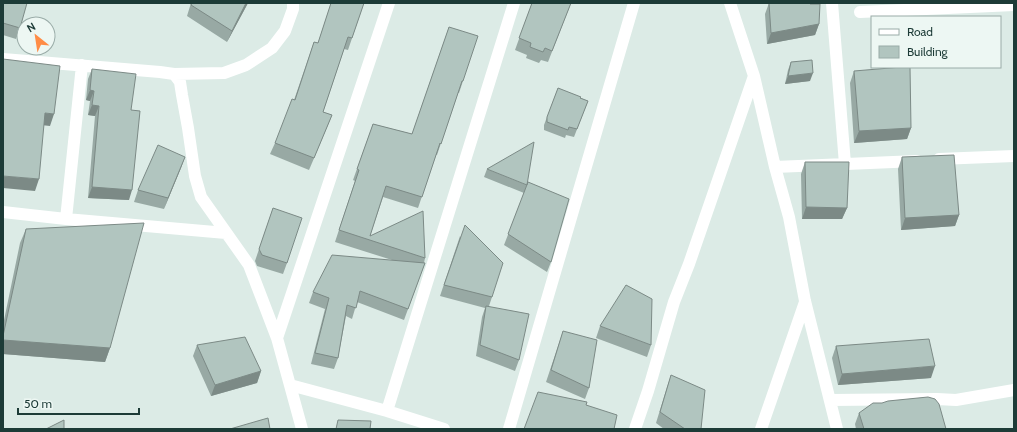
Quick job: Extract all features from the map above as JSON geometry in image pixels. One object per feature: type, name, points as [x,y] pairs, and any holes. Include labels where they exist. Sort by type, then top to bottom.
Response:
[{"type":"street","points":[[3,59],[174,74],[224,73],[246,65],[272,48],[285,31],[293,8],[293,3]]},
{"type":"street","points":[[277,338],[389,3]]},
{"type":"street","points":[[387,411],[514,3]]},
{"type":"street","points":[[509,429],[634,3]]},
{"type":"street","points":[[730,3],[754,76],[775,167],[789,217],[805,302],[837,429]]},
{"type":"street","points":[[832,3],[844,164]]},
{"type":"street","points":[[860,12],[1014,5]]},
{"type":"street","points":[[66,219],[82,66]]},
{"type":"street","points":[[174,74],[180,82],[195,176],[201,197],[249,265],[277,338],[302,429]]},
{"type":"street","points":[[635,429],[648,391],[674,302],[689,264],[754,76]]},
{"type":"street","points":[[775,167],[1014,156]]},
{"type":"street","points":[[3,212],[66,219],[226,232]]},
{"type":"street","points":[[761,429],[805,302]]},
{"type":"street","points":[[290,385],[387,411],[444,429]]},
{"type":"street","points":[[830,400],[956,400],[1014,390]]},
{"type":"building","points":[[3,3],[27,3],[23,16],[16,16],[16,27],[3,23]]},
{"type":"building","points":[[192,3],[246,3],[232,31],[191,5]]},
{"type":"building","points":[[331,3],[364,3],[352,38],[348,37],[323,112],[332,115],[314,158],[275,143],[292,99],[295,100],[314,42],[318,43]]},
{"type":"building","points":[[532,3],[571,3],[552,51],[545,48],[543,52],[530,47],[531,43],[519,38]]},
{"type":"building","points":[[769,3],[820,4],[819,24],[771,33]]},
{"type":"building","points":[[449,27],[478,36],[422,197],[386,186],[370,236],[423,211],[425,258],[339,230],[359,170],[357,169],[373,124],[412,134]]},
{"type":"building","points":[[3,59],[60,66],[54,114],[45,113],[39,179],[3,176]]},
{"type":"building","points":[[812,60],[813,73],[788,76],[791,62]]},
{"type":"building","points":[[910,68],[911,128],[859,131],[854,71]]},
{"type":"building","points":[[92,69],[136,74],[131,110],[140,111],[132,190],[92,187],[99,106],[92,105],[94,91],[90,90]]},
{"type":"building","points":[[558,88],[588,101],[577,129],[569,127],[568,130],[547,122],[547,117]]},
{"type":"building","points":[[534,142],[527,185],[487,169]]},
{"type":"building","points":[[158,145],[185,157],[168,198],[138,190]]},
{"type":"building","points":[[954,155],[959,215],[905,218],[902,157]]},
{"type":"building","points":[[805,162],[849,162],[847,208],[806,207]]},
{"type":"building","points":[[528,182],[569,199],[551,262],[508,234]]},
{"type":"building","points":[[273,208],[302,218],[287,263],[262,255],[259,249]]},
{"type":"building","points":[[144,223],[110,348],[3,340],[26,229]]},
{"type":"building","points":[[465,225],[503,263],[492,297],[444,285]]},
{"type":"building","points":[[332,255],[425,263],[408,309],[360,291],[356,308],[347,305],[338,358],[315,353],[329,298],[313,292]]},
{"type":"building","points":[[626,285],[652,299],[651,345],[600,326]]},
{"type":"building","points":[[486,306],[529,314],[519,360],[480,345]]},
{"type":"building","points":[[563,331],[597,340],[589,388],[551,370]]},
{"type":"building","points":[[245,337],[261,371],[215,385],[197,345]]},
{"type":"building","points":[[929,339],[935,366],[842,374],[836,346]]},
{"type":"building","points":[[671,375],[705,390],[701,429],[685,429],[660,412]]},
{"type":"building","points":[[538,392],[587,402],[586,405],[617,415],[614,429],[524,429]]},
{"type":"building","points":[[928,397],[935,399],[939,404],[946,429],[864,429],[859,413],[873,403]]},
{"type":"building","points":[[268,418],[270,429],[230,429]]},
{"type":"building","points":[[64,420],[64,429],[46,429]]},
{"type":"building","points":[[338,420],[371,421],[370,429],[336,429]]}]
